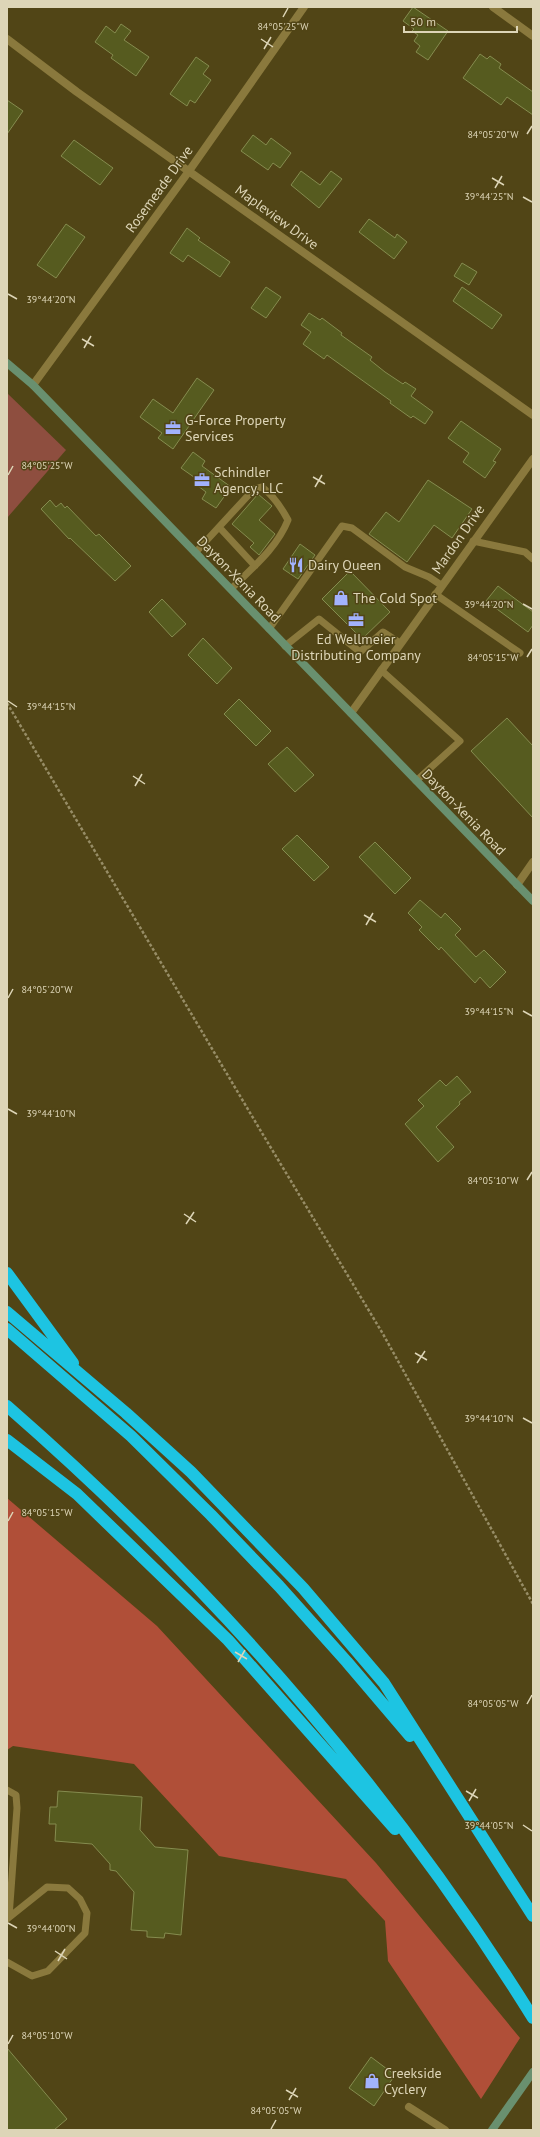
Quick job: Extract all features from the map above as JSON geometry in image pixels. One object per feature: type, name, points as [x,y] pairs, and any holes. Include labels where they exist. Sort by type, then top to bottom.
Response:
[{"type":"highway","points":[[7,1273],[58,1340],[82,1376]]},
{"type":"highway","points":[[7,1312],[191,1472],[303,1588],[384,1683],[533,1916]]},
{"type":"highway","points":[[7,1329],[131,1436],[211,1515],[279,1586],[402,1726],[476,1826]]},
{"type":"highway","points":[[7,1406],[112,1502],[166,1554],[225,1615],[281,1677],[336,1742],[443,1882],[498,1962],[533,2018]]},
{"type":"highway","points":[[7,1440],[77,1494],[228,1640],[327,1754],[443,1882]]},
{"type":"main road","name":"Dayton-Xenia Road","points":[[7,363],[33,385],[533,901]]},
{"type":"main road","points":[[492,2130],[533,2072]]},
{"type":"street","name":"Rosemeade Drive","points":[[33,385],[189,171],[304,7]]},
{"type":"street","points":[[492,7],[533,36]]},
{"type":"street","name":"Mapleview Drive","points":[[7,40],[77,92],[533,415]]},
{"type":"street","name":"Mardon Drive","points":[[351,713],[441,585],[533,459]]},
{"type":"street","points":[[516,885],[533,862]]},
{"type":"street","points":[[409,2107],[445,2130]]},
{"type":"lane","points":[[195,553],[254,489],[262,487],[270,492],[281,506],[288,520],[282,534],[255,566],[231,589]]},
{"type":"lane","points":[[269,629],[342,526],[352,528],[405,567],[430,577],[441,585]]},
{"type":"lane","points":[[219,528],[255,566]]},
{"type":"lane","points":[[473,541],[525,552],[533,559]]},
{"type":"lane","points":[[436,594],[520,653]]},
{"type":"lane","points":[[285,646],[319,620],[360,652],[383,632],[400,643]]},
{"type":"lane","points":[[381,670],[460,741],[416,781]]},
{"type":"lane","points":[[7,1790],[16,1795],[17,1808],[8,1918]]},
{"type":"lane","points":[[7,1962],[32,1976],[48,1971],[85,1933],[87,1913],[80,1899],[68,1888],[47,1887],[8,1918]]},
{"type":"path","points":[[7,704],[383,1334],[533,1604]]},
{"type":"shaded area","points":[[7,393],[66,450],[7,518]]},
{"type":"shaded area","points":[[7,1498],[157,1626],[376,1863],[520,2038],[481,2099],[388,1961],[385,1921],[346,1879],[219,1856],[134,1764],[13,1746],[7,1750]]},
{"type":"building","points":[[413,7],[448,31],[428,60],[416,52],[420,46],[414,41],[418,35],[412,31],[414,29],[403,21]]},
{"type":"building","points":[[121,24],[131,31],[124,40],[149,57],[136,76],[111,58],[113,55],[95,42],[106,26],[115,33]]},
{"type":"building","points":[[480,54],[487,59],[490,56],[501,64],[499,68],[533,92],[533,115],[507,97],[501,105],[463,78]]},
{"type":"building","points":[[196,57],[209,66],[203,74],[211,80],[195,103],[190,100],[187,106],[170,94]]},
{"type":"building","points":[[7,100],[23,111],[7,134]]},
{"type":"building","points":[[253,135],[266,145],[271,138],[291,153],[280,168],[273,163],[268,170],[241,151]]},
{"type":"building","points":[[74,140],[113,168],[100,185],[61,156]]},
{"type":"building","points":[[301,171],[320,185],[331,171],[342,179],[319,208],[291,185]]},
{"type":"building","points":[[369,219],[395,238],[397,234],[407,242],[394,259],[359,232]]},
{"type":"building","points":[[66,224],[85,237],[56,278],[37,265]]},
{"type":"building","points":[[187,228],[200,238],[198,240],[230,262],[220,277],[188,255],[183,262],[170,253]]},
{"type":"building","points":[[462,263],[477,272],[469,285],[454,276]]},
{"type":"building","points":[[266,287],[281,297],[266,318],[251,308]]},
{"type":"building","points":[[462,287],[502,315],[492,329],[453,301]]},
{"type":"building","points":[[309,313],[320,320],[322,318],[342,333],[341,335],[372,357],[370,360],[385,372],[403,384],[405,382],[416,389],[411,396],[433,412],[425,424],[413,416],[411,418],[390,403],[391,401],[327,355],[324,359],[303,344],[311,332],[301,325]]},
{"type":"building","points":[[197,378],[214,390],[173,449],[158,438],[162,433],[140,417],[153,399],[173,413]]},
{"type":"building","points":[[461,421],[501,449],[493,461],[496,462],[485,478],[463,462],[469,453],[448,438]]},
{"type":"building","points":[[193,452],[205,461],[202,466],[231,487],[216,508],[202,499],[206,492],[198,486],[201,482],[181,468]]},
{"type":"building","points":[[428,480],[472,509],[452,538],[434,525],[407,562],[369,534],[386,512],[399,522]]},
{"type":"building","points":[[258,494],[272,506],[259,520],[275,534],[259,555],[250,547],[254,543],[232,524]]},
{"type":"building","points":[[50,500],[56,507],[61,503],[65,508],[67,506],[96,536],[99,534],[131,566],[115,581],[70,538],[69,539],[41,509]]},
{"type":"building","points":[[300,544],[315,555],[298,579],[283,569]]},
{"type":"building","points":[[350,571],[390,612],[362,639],[322,599]]},
{"type":"building","points":[[498,586],[533,612],[533,625],[528,632],[486,601]]},
{"type":"building","points":[[162,599],[186,624],[172,637],[149,612]]},
{"type":"building","points":[[203,638],[232,668],[217,684],[188,655]]},
{"type":"building","points":[[239,699],[271,731],[256,746],[224,714]]},
{"type":"building","points":[[507,718],[533,746],[533,818],[471,751]]},
{"type":"building","points":[[287,747],[314,775],[295,792],[268,764]]},
{"type":"building","points":[[297,835],[329,867],[314,881],[282,849]]},
{"type":"building","points":[[375,842],[411,878],[395,894],[359,857]]},
{"type":"building","points":[[420,900],[441,918],[445,913],[461,929],[455,935],[476,957],[484,950],[506,972],[490,988],[480,977],[475,983],[441,947],[439,950],[419,930],[422,927],[408,913]]},
{"type":"building","points":[[457,1076],[471,1092],[459,1102],[460,1104],[436,1127],[454,1147],[438,1162],[405,1124],[424,1106],[418,1100],[440,1080],[446,1086]]},
{"type":"building","points":[[58,1791],[142,1797],[140,1830],[155,1847],[188,1850],[181,1935],[165,1933],[164,1938],[147,1937],[147,1931],[131,1930],[134,1892],[116,1871],[110,1870],[110,1864],[92,1844],[55,1841],[56,1824],[49,1824],[50,1807],[57,1807]]},
{"type":"building","points":[[7,2048],[67,2119],[54,2130],[7,2130]]},
{"type":"building","name":"Creekside Cyclery","points":[[371,2057],[395,2075],[374,2106],[349,2088]]},
{"type":"place","name":"G-Force Property Services","points":[[173,428]]},
{"type":"place","name":"Schindler Agency, LLC","points":[[202,480]]},
{"type":"place","name":"Dairy Queen","points":[[296,565]]},
{"type":"place","name":"The Cold Spot","points":[[341,598]]},
{"type":"place","name":"Ed Wellmeier Distributing Company","points":[[356,620]]},
{"type":"place","name":"Creekside Cyclery","points":[[372,2081]]}]
